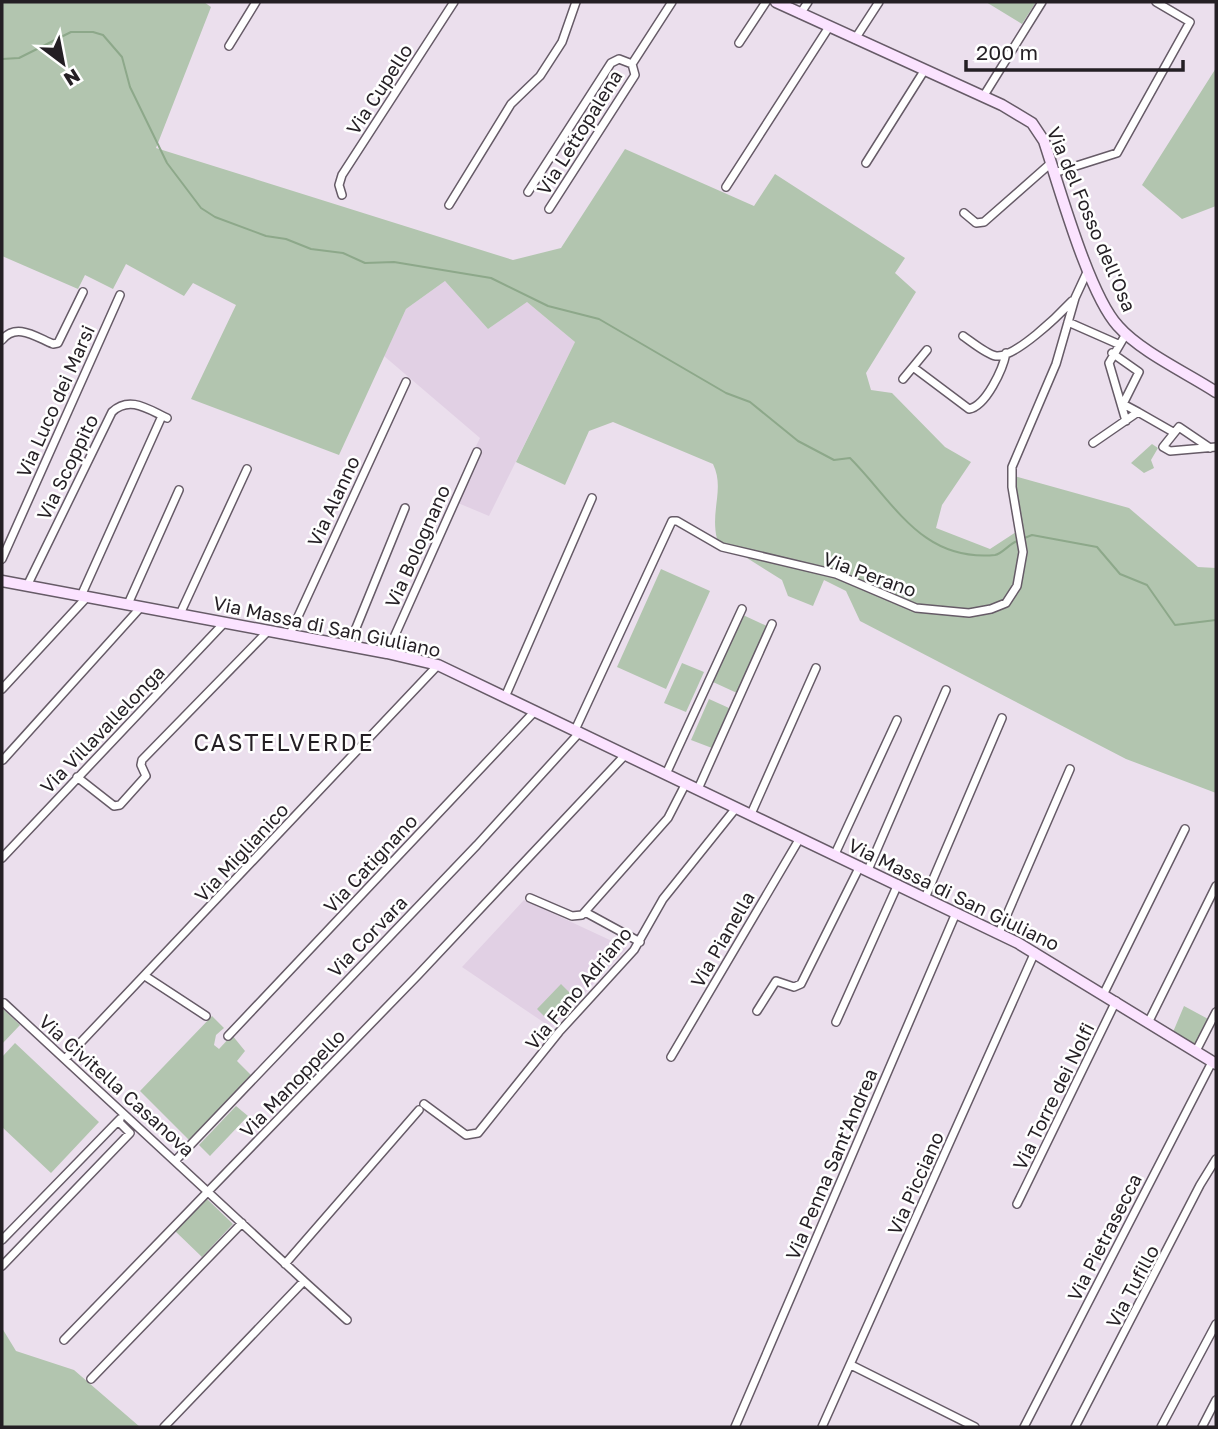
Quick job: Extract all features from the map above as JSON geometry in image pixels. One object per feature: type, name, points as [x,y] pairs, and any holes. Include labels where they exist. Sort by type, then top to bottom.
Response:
[{"type":"street","points":[[229,46],[256,2]]},
{"type":"street","name":"Via Cupello","points":[[342,195],[339,185],[342,175],[454,2]]},
{"type":"street","points":[[449,205],[511,104],[540,76],[562,42],[576,2]]},
{"type":"street","name":"Via Lettopalena","points":[[549,209],[626,92],[636,73],[632,64],[672,2]]},
{"type":"street","points":[[739,43],[766,2]]},
{"type":"street","name":"Via del Fosso dell'Osa","points":[[776,2],[983,97],[1032,124],[1041,136],[1109,315],[1126,334],[1216,392]]},
{"type":"street","points":[[800,13],[808,2]]},
{"type":"street","points":[[855,39],[879,2]]},
{"type":"street","points":[[983,97],[1042,2]]},
{"type":"street","points":[[964,214],[976,223],[984,222],[1053,168],[1102,159],[1120,150],[1190,22],[1156,2]]},
{"type":"street","points":[[726,187],[829,27]]},
{"type":"street","points":[[528,191],[611,63],[619,58],[632,64]]},
{"type":"street","points":[[866,163],[925,71]]},
{"type":"street","name":"Via Perano","points":[[671,522],[677,521],[728,549],[832,573],[911,607],[950,613],[988,610],[1009,600],[1019,578],[1022,539],[1012,471],[1056,364],[1074,298],[1089,268]]},
{"type":"street","points":[[3,338],[19,331],[53,344],[58,343],[83,292]]},
{"type":"street","name":"Via Luco dei Marsi","points":[[2,559],[120,295]]},
{"type":"street","points":[[963,336],[994,355],[1006,353],[1046,328],[1074,298]]},
{"type":"street","points":[[1068,322],[1118,344]]},
{"type":"street","points":[[1126,334],[1112,354],[1110,368],[1126,421]]},
{"type":"street","points":[[903,379],[927,349]]},
{"type":"street","points":[[913,367],[972,409],[980,404],[1002,368],[1006,353]]},
{"type":"street","points":[[1112,354],[1139,372],[1123,404]]},
{"type":"street","name":"Via Alanno","points":[[290,634],[406,382]]},
{"type":"street","name":"Via Scoppito","points":[[27,586],[112,412],[119,406],[136,404],[164,417],[84,596]]},
{"type":"street","points":[[1123,404],[1173,432]]},
{"type":"street","points":[[1093,443],[1138,412]]},
{"type":"street","points":[[1183,428],[1213,447],[1167,451],[1164,446],[1173,432],[1183,428]]},
{"type":"street","name":"Via Bolognano","points":[[387,653],[477,452]]},
{"type":"street","points":[[180,614],[247,469]]},
{"type":"street","points":[[128,604],[179,490]]},
{"type":"street","points":[[505,697],[592,498]]},
{"type":"street","points":[[349,645],[405,508]]},
{"type":"street","name":"Via Corvara","points":[[176,1160],[477,845],[577,731],[671,522]]},
{"type":"street","name":"Via Massa di San Giuliano","points":[[2,581],[349,645],[438,665],[999,933],[1116,1000],[1214,1063]]},
{"type":"street","points":[[2,689],[84,596]]},
{"type":"street","points":[[3,760],[141,607]]},
{"type":"street","points":[[667,774],[742,609]]},
{"type":"street","name":"Via Villavallelonga","points":[[2,858],[225,622]]},
{"type":"street","points":[[698,789],[772,624]]},
{"type":"street","points":[[77,777],[100,799],[113,806],[120,804],[146,776],[141,765],[142,760],[269,630]]},
{"type":"street","name":"Via Miglianico","points":[[65,1059],[438,665]]},
{"type":"street","points":[[751,814],[816,668]]},
{"type":"street","points":[[757,1011],[776,981],[794,987],[801,984],[864,868],[946,690]]},
{"type":"street","name":"Via Catignano","points":[[228,1036],[535,711]]},
{"type":"street","points":[[925,898],[1002,718]]},
{"type":"street","points":[[835,854],[897,720]]},
{"type":"street","name":"Via Manoppello","points":[[64,1340],[626,754]]},
{"type":"street","points":[[999,933],[1070,769]]},
{"type":"street","points":[[530,898],[572,916],[585,912],[668,818],[686,783]]},
{"type":"street","name":"Via Fano Adriano","points":[[285,1264],[422,1107],[466,1135],[476,1135],[559,1032],[640,942],[663,899],[736,808]]},
{"type":"street","points":[[1104,993],[1185,828]]},
{"type":"street","name":"Via Pianella","points":[[671,1057],[800,838]]},
{"type":"street","points":[[835,1022],[898,884]]},
{"type":"street","points":[[1149,1021],[1216,886]]},
{"type":"street","points":[[585,912],[640,942]]},
{"type":"street","name":"Via Penna Sant'Andrea","points":[[735,1427],[956,913]]},
{"type":"street","name":"Via Picciano","points":[[822,1427],[1035,952]]},
{"type":"street","points":[[145,976],[206,1016]]},
{"type":"street","name":"Via Torre dei Nolfi","points":[[1017,1205],[1116,1000]]},
{"type":"street","name":"Via Civitella Casanova","points":[[4,1003],[209,1191]]},
{"type":"street","points":[[1196,1051],[1216,1012]]},
{"type":"street","name":"Via Pietrasecca","points":[[1024,1427],[1214,1063]]},
{"type":"street","points":[[2,1240],[125,1114]]},
{"type":"street","points":[[118,1121],[130,1133]]},
{"type":"street","points":[[2,1266],[137,1125]]},
{"type":"street","name":"Via Tufillo","points":[[1075,1427],[1216,1159]]},
{"type":"street","points":[[209,1191],[347,1320]]},
{"type":"street","points":[[91,1379],[242,1223]]},
{"type":"street","points":[[164,1427],[304,1281]]},
{"type":"street","points":[[1161,1427],[1216,1324]]},
{"type":"street","points":[[850,1365],[975,1427]]},
{"type":"street","points":[[1202,1427],[1216,1400]]},
{"type":"shaded area","points":[[445,281],[488,329],[527,302],[575,342],[489,516],[458,503],[480,454],[474,450],[480,438],[384,356],[406,309]]},
{"type":"shaded area","points":[[524,900],[627,948],[552,1028],[462,967]]},
{"type":"green space","points":[[2,2],[204,2],[211,7],[156,148],[513,260],[561,248],[625,149],[754,206],[775,174],[905,258],[895,273],[916,292],[866,373],[871,390],[892,393],[945,447],[971,462],[942,505],[936,528],[990,549],[1022,528],[1014,476],[1129,508],[1198,567],[1216,568],[1216,793],[1126,759],[860,621],[846,591],[824,580],[813,606],[788,596],[782,580],[717,539],[715,519],[718,482],[713,464],[613,422],[589,431],[565,485],[516,462],[575,342],[527,302],[488,329],[445,281],[406,309],[339,455],[191,399],[236,305],[193,283],[184,296],[126,264],[113,289],[85,275],[78,289],[2,256]]},
{"type":"green space","points":[[986,2],[1036,2],[1022,24]]},
{"type":"green space","points":[[1216,68],[1216,206],[1182,219],[1142,185]]},
{"type":"green space","points":[[1152,444],[1158,448],[1151,460],[1154,468],[1144,473],[1131,463]]},
{"type":"green space","points":[[661,569],[710,591],[666,689],[617,667]]},
{"type":"green space","points":[[743,615],[767,626],[737,693],[713,682]]},
{"type":"green space","points":[[682,663],[704,672],[686,712],[664,703]]},
{"type":"green space","points":[[709,699],[729,708],[712,748],[691,740]]},
{"type":"green space","points":[[561,984],[575,998],[551,1023],[537,1009]]},
{"type":"green space","points":[[1184,1006],[1210,1020],[1196,1047],[1173,1032]]},
{"type":"green space","points":[[2,1008],[20,1025],[2,1044]]},
{"type":"green space","points":[[212,1016],[224,1028],[216,1035],[214,1045],[219,1049],[232,1035],[245,1051],[237,1061],[252,1076],[190,1141],[140,1091]]},
{"type":"green space","points":[[15,1043],[99,1122],[51,1173],[2,1127],[2,1057]]},
{"type":"green space","points":[[236,1106],[248,1116],[210,1156],[199,1145]]},
{"type":"green space","points":[[207,1199],[233,1224],[202,1257],[175,1231]]},
{"type":"green space","points":[[2,1328],[16,1351],[74,1370],[140,1427],[2,1427]]},
{"type":"waterway","points":[[2,59],[19,58],[71,32],[103,35],[122,57],[130,87],[167,163],[201,208],[215,217],[266,236],[286,239],[311,249],[343,253],[365,263],[394,262],[491,278],[548,306],[599,319],[726,393],[750,402],[798,441],[834,460],[850,458],[911,526],[928,539],[947,549],[969,555],[995,555],[1017,541]]},
{"type":"waterway","points":[[1022,539],[1032,535],[1097,547],[1120,574],[1147,585],[1175,625],[1216,620]]},
{"type":"district","name":"CASTELVERDE","points":[[284,742]]}]
